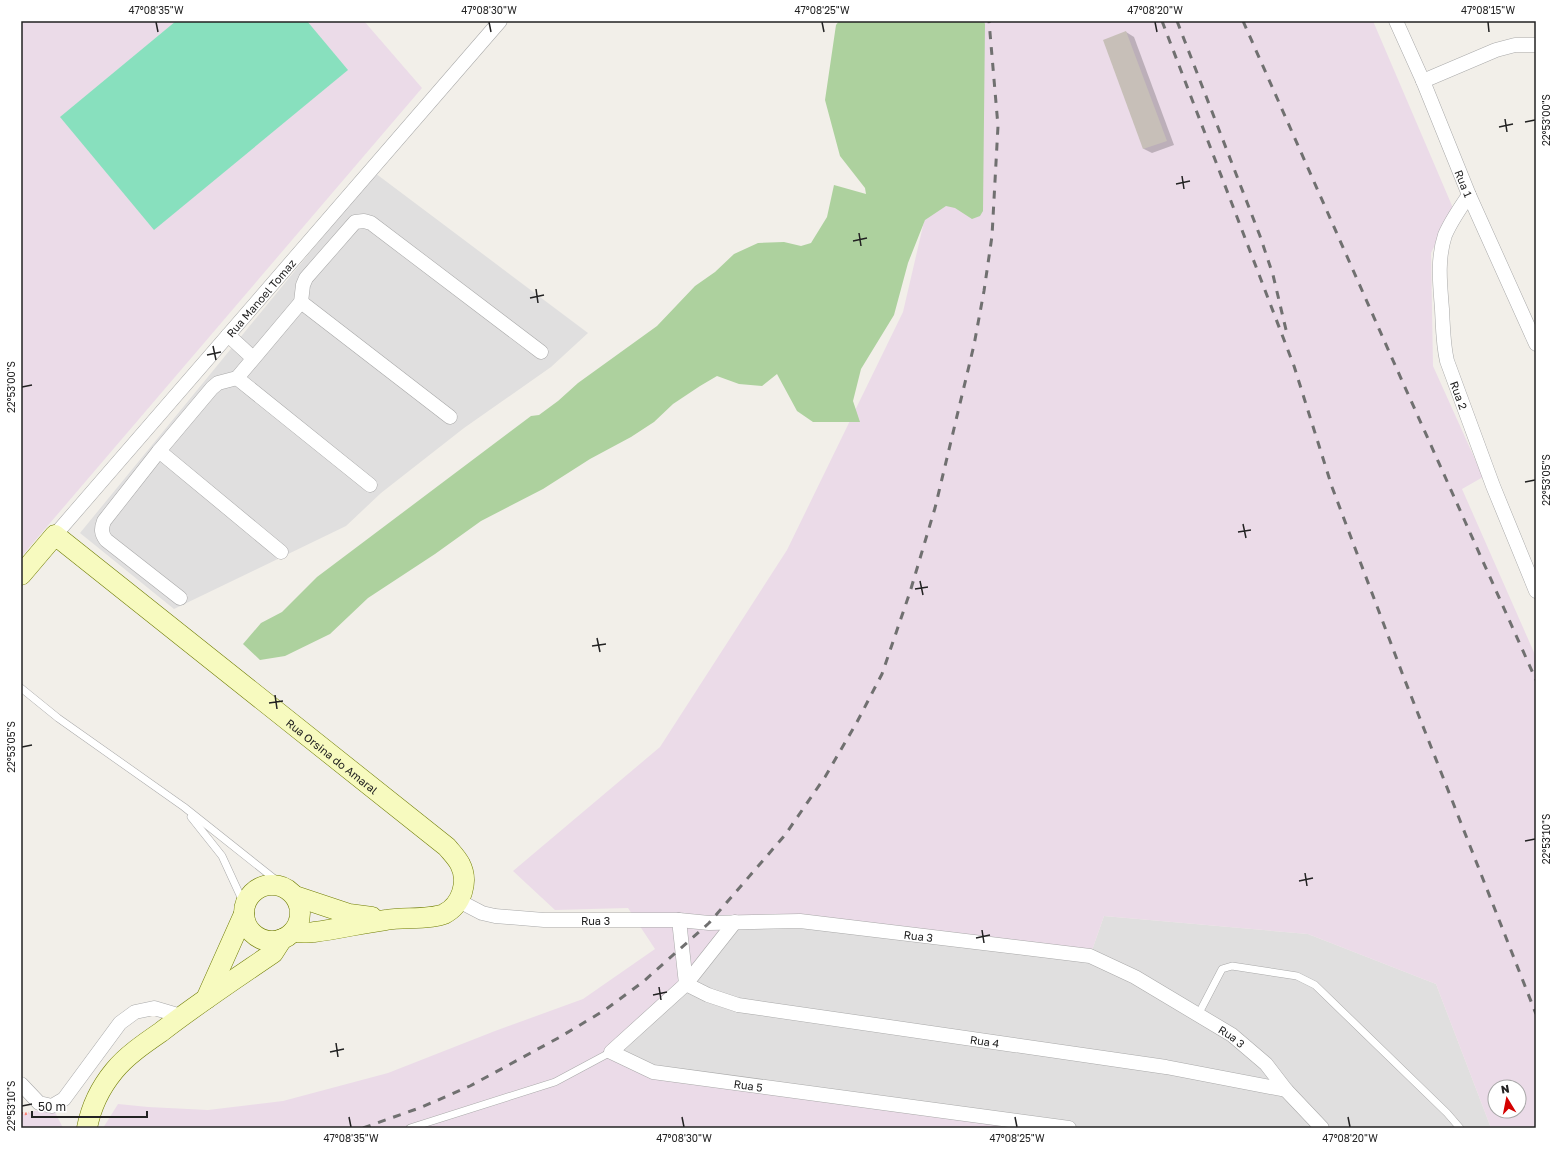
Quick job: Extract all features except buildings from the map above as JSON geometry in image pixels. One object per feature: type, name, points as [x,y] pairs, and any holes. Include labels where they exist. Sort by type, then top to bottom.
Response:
[{"type":"street","name":"Rua Manoel Tomaz","points":[[21,575],[500,21]]},
{"type":"street","name":"Rua 1","points":[[1396,21],[1423,81],[1469,195],[1536,344]]},
{"type":"street","points":[[1423,81],[1496,50],[1516,45],[1536,45]]},
{"type":"street","name":"Rua 2","points":[[1469,195],[1458,210],[1446,234],[1440,252],[1443,343],[1447,361],[1493,486],[1536,591]]},
{"type":"street","points":[[180,598],[106,540],[101,529],[104,521],[159,451],[212,388],[218,383],[237,378],[252,358],[301,302],[303,285],[306,278],[355,222],[364,221],[372,223],[541,352]]},
{"type":"street","points":[[301,302],[450,417]]},
{"type":"street","points":[[228,335],[252,358]]},
{"type":"street","points":[[237,378],[370,485]]},
{"type":"street","points":[[159,451],[281,552]]},
{"type":"street","name":"Rua Orsina do Amaral","points":[[55,535],[447,847],[460,864],[464,879],[463,890],[459,901]]},
{"type":"street","points":[[206,999],[249,897],[255,890],[264,886],[274,885],[283,887],[293,894],[349,914],[388,919]]},
{"type":"street","points":[[87,1128],[90,1111],[99,1093],[114,1070],[140,1047],[181,1016],[273,953],[300,918],[300,910],[293,894]]},
{"type":"street","points":[[244,910],[246,924],[252,933],[261,939],[271,941],[288,935],[313,933],[388,919],[444,914],[453,908],[459,901]]},
{"type":"street","name":"Rua 3","points":[[459,901],[482,913],[495,916],[544,920],[679,920],[709,923],[800,921],[1090,956],[1135,977],[1232,1035],[1266,1064],[1286,1090],[1322,1128]]},
{"type":"street","points":[[679,920],[686,984]]},
{"type":"street","points":[[611,1052],[686,984],[735,922]]},
{"type":"street","name":"Rua 4","points":[[686,984],[708,995],[738,1005],[1166,1067],[1286,1090]]},
{"type":"street","points":[[21,1084],[39,1103],[52,1106],[64,1100],[109,1036],[120,1023],[135,1012],[154,1008],[181,1016]]},
{"type":"street","name":"Rua 5","points":[[611,1052],[653,1072],[1069,1128]]},
{"type":"lane","points":[[21,688],[58,718],[184,807],[293,894]]},
{"type":"lane","points":[[184,807],[222,856],[244,910]]},
{"type":"lane","points":[[1198,1015],[1222,969],[1232,966],[1297,976],[1315,985],[1447,1113],[1460,1128]]},
{"type":"lane","points":[[410,1128],[555,1082],[611,1052]]},
{"type":"shaded area","points":[[21,21],[364,21],[422,88],[21,557]]},
{"type":"shaded area","points":[[937,21],[1373,21],[1453,208],[1431,253],[1433,366],[1483,477],[1462,489],[1536,657],[1536,1128],[1491,1128],[1488,1119],[1527,1119],[1527,1079],[1487,1079],[1487,1118],[1436,984],[1308,934],[1104,916],[1090,956],[800,921],[735,922],[611,1052],[653,1072],[1069,1128],[103,1128],[118,1104],[208,1110],[283,1101],[388,1073],[495,1031],[583,999],[655,949],[628,908],[555,910],[513,871],[660,747],[787,550],[903,312],[926,213]]},
{"type":"shaded area","points":[[375,173],[588,333],[551,367],[464,428],[381,493],[346,526],[174,609],[80,533]]},
{"type":"shaded area","points":[[1104,916],[1308,934],[1436,984],[1491,1128],[1069,1128],[653,1072],[611,1052],[735,922],[1090,956]]},
{"type":"shaded area","points":[[52,1106],[63,1128],[21,1128],[21,1113],[25,1114]]},
{"type":"green space","points":[[176,21],[307,21],[348,70],[154,230],[60,117]]},
{"type":"green space","points":[[839,21],[984,21],[985,24],[983,211],[980,216],[972,219],[955,208],[946,206],[925,220],[908,263],[894,315],[861,369],[853,401],[860,422],[813,422],[797,411],[777,374],[762,386],[739,384],[717,376],[673,404],[654,422],[631,437],[590,459],[543,489],[481,521],[435,554],[368,598],[330,634],[285,656],[260,660],[243,644],[261,623],[282,612],[317,577],[531,416],[539,415],[558,401],[578,383],[657,326],[695,286],[715,272],[734,254],[758,243],[784,242],[801,246],[811,243],[827,217],[834,185],[866,194],[865,188],[840,156],[825,100],[836,25]]},
{"type":"railway","points":[[363,1128],[422,1107],[470,1086],[560,1037],[605,1010],[644,981],[709,923],[785,835],[825,777],[857,722],[882,674],[910,592],[935,508],[974,345],[992,236],[998,126],[989,21]]},
{"type":"railway","points":[[1162,21],[1294,366],[1332,487],[1404,678],[1536,1014]]},
{"type":"railway","points":[[1177,21],[1260,236],[1273,275],[1287,334]]},
{"type":"railway","points":[[1243,21],[1536,680]]}]
